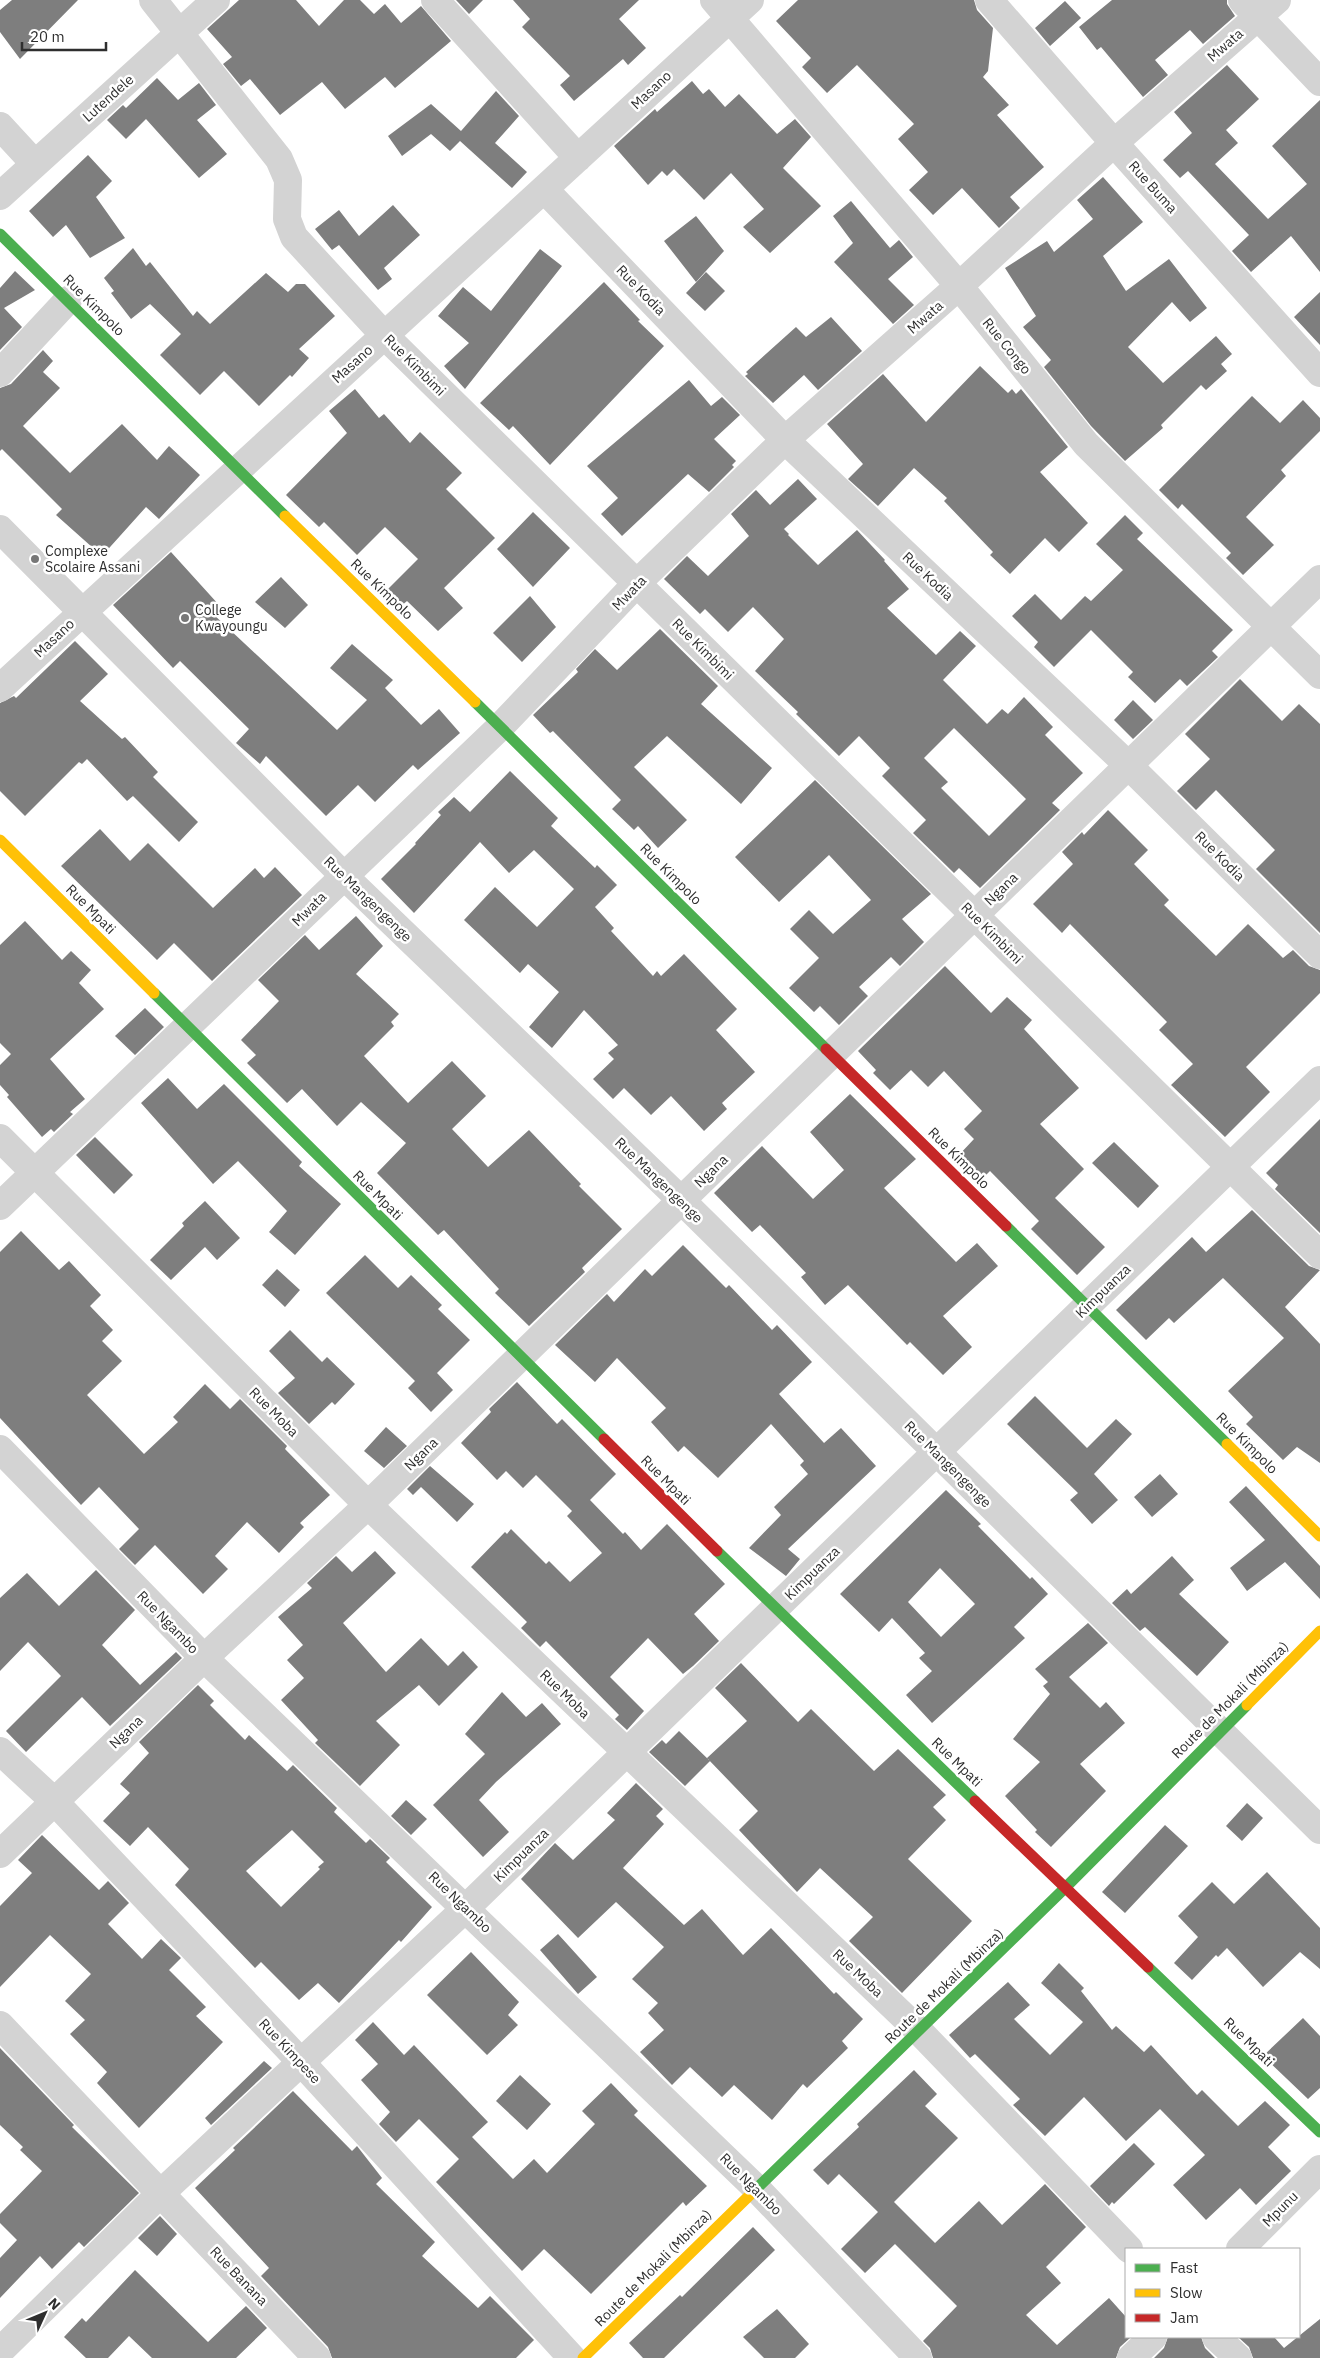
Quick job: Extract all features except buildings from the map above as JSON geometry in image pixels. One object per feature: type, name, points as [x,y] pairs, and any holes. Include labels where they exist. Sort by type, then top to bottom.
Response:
[{"type":"street","name":"Rue Kimbimi","points":[[153,0],[181,32],[279,159],[288,180],[287,219],[294,237],[384,335],[1320,1255]]},
{"type":"street","name":"Lutendele","points":[[0,196],[216,0]]},
{"type":"street","points":[[435,0],[578,158]]},
{"type":"street","name":"Rue Buma","points":[[989,0],[1320,373]]},
{"type":"street","name":"Masano","points":[[0,688],[578,158],[731,6]]},
{"type":"street","name":"Rue Congo","points":[[731,6],[1086,444],[1320,675]]},
{"type":"street","points":[[1258,6],[1320,82]]},
{"type":"street","name":"Mwata","points":[[0,1206],[36,1174],[343,875],[501,726],[637,583],[785,440],[959,286],[1114,143],[1258,6]]},
{"type":"street","points":[[0,126],[35,164]]},
{"type":"street","name":"Rue Kodia","points":[[544,188],[785,440],[1128,766],[1320,955]]},
{"type":"street","name":"Rue Kimpolo","points":[[0,234],[501,726],[1320,1536]]},
{"type":"street","points":[[0,373],[68,300]]},
{"type":"street","name":"Rue Mangengenge","points":[[0,529],[84,611],[343,875],[681,1200],[1320,1830]]},
{"type":"street","name":"Ngana","points":[[0,1854],[204,1658],[368,1505],[1320,579]]},
{"type":"street","name":"Rue Mpati","points":[[0,840],[775,1609],[1320,2132]]},
{"type":"street","name":"Kimpuanza","points":[[0,2351],[160,2194],[466,1908],[1320,1080]]},
{"type":"street","name":"Rue Moba","points":[[0,1138],[368,1505],[919,2031],[1128,2248]]},
{"type":"street","name":"Rue Ngambo","points":[[0,1449],[204,1658],[756,2188],[918,2358]]},
{"type":"street","name":"Route de Mokali (Mbinza)","points":[[584,2358],[1066,1887],[1320,1631]]},
{"type":"street","name":"Rue Kimpese","points":[[0,1750],[54,1801],[301,2062],[572,2358]]},
{"type":"street","name":"Rue Banana","points":[[0,2025],[62,2087],[160,2194],[317,2358]]},
{"type":"street","name":"Mpunu","points":[[1241,2248],[1320,2170]]},
{"type":"street","points":[[1131,2358],[1151,2338]]},
{"type":"street","points":[[1217,2338],[1238,2358]]},
{"type":"traffic: fast","points":[[0,234],[285,516]]},
{"type":"traffic: fast","points":[[475,702],[826,1049]]},
{"type":"traffic: fast","points":[[154,993],[604,1439]]},
{"type":"traffic: fast","points":[[1006,1226],[1227,1444]]},
{"type":"traffic: fast","points":[[717,1551],[975,1801]]},
{"type":"traffic: fast","points":[[754,2191],[1066,1887],[1247,1705]]},
{"type":"traffic: fast","points":[[1148,1967],[1320,2132]]},
{"type":"traffic: slow","points":[[285,516],[475,702]]},
{"type":"traffic: slow","points":[[0,840],[154,993]]},
{"type":"traffic: slow","points":[[1227,1444],[1320,1536]]},
{"type":"traffic: slow","points":[[1247,1705],[1320,1631]]},
{"type":"traffic: slow","points":[[583,2358],[754,2191]]},
{"type":"traffic: jam","points":[[826,1049],[1006,1226]]},
{"type":"traffic: jam","points":[[604,1439],[717,1551]]},
{"type":"traffic: jam","points":[[975,1801],[1148,1967]]},
{"type":"place","name":"Complexe Scolaire Assani","points":[[35,559]]},
{"type":"place","name":"College Kwayoungu","points":[[185,618]]}]
